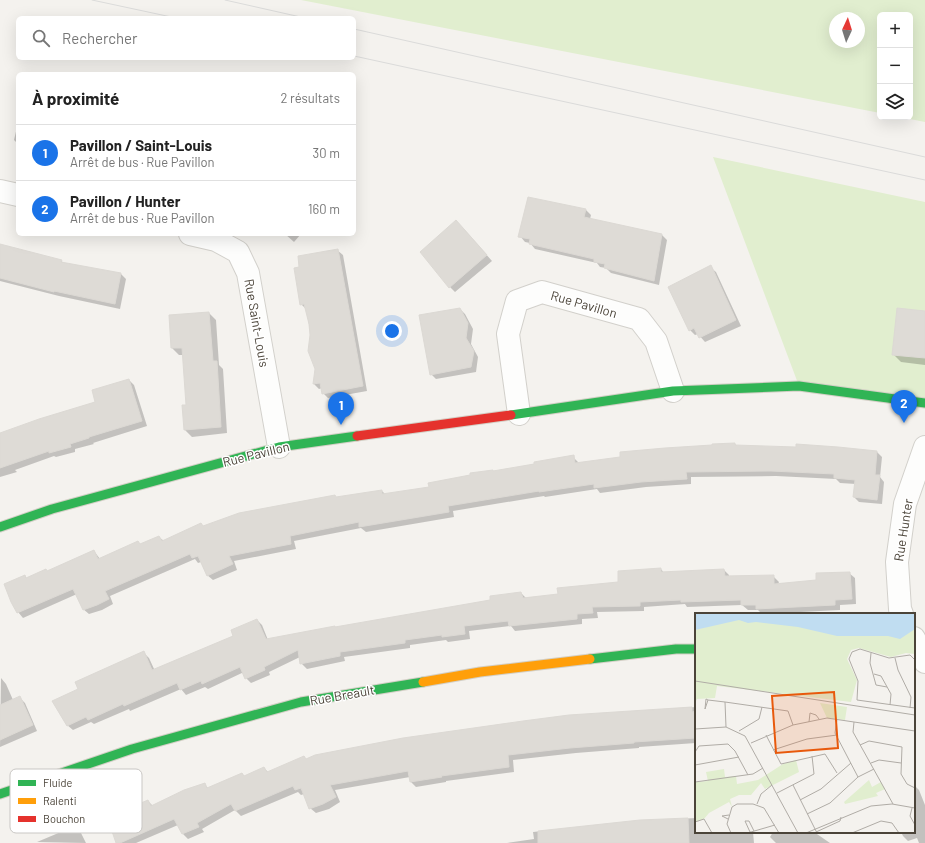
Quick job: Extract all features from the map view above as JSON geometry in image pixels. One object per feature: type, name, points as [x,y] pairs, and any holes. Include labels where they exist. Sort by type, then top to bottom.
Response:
[{"type":"street","points":[[0,191],[16,195]]},
{"type":"street","name":"Rue Saint-Louis","points":[[199,236],[216,240],[238,252],[248,273],[278,447]]},
{"type":"street","name":"Rue Pavillon","points":[[519,414],[508,334],[517,301],[542,292],[639,319],[656,341],[673,391]]},
{"type":"street","name":"Rue Pavillon","points":[[0,528],[52,509],[278,447],[673,391],[799,386],[925,403]]},
{"type":"street","name":"Rue Hunter","points":[[902,613],[900,609],[897,562],[905,504],[925,447]]},
{"type":"street","name":"Rue Breault","points":[[75,769],[132,750],[301,702],[480,672],[676,649],[695,649]]},
{"type":"street","name":"Rue Breault","points":[[0,794],[10,791]]},
{"type":"green space","points":[[301,0],[925,0],[925,122],[913,120],[913,12],[877,12],[877,112]]},
{"type":"green space","points":[[713,157],[925,202],[925,403],[799,386]]},
{"type":"building","points":[[528,197],[586,209],[584,217],[662,234],[654,281],[604,268],[605,264],[594,262],[594,259],[529,244],[530,239],[518,237]]},
{"type":"building","points":[[456,220],[487,255],[449,288],[420,252]]},
{"type":"building","points":[[0,244],[62,260],[61,262],[121,273],[115,304],[54,292],[0,278]]},
{"type":"building","points":[[338,249],[363,386],[322,394],[320,383],[313,384],[315,369],[308,351],[310,335],[309,324],[304,304],[300,305],[294,268],[299,267],[298,256]]},
{"type":"building","points":[[711,265],[736,320],[699,338],[694,328],[689,331],[668,287]]},
{"type":"building","points":[[460,308],[468,323],[466,338],[474,351],[471,367],[430,375],[419,315]]},
{"type":"building","points":[[897,308],[925,311],[925,358],[892,355]]},
{"type":"building","points":[[209,312],[213,361],[217,361],[221,427],[184,430],[182,405],[186,405],[182,348],[171,348],[169,315]]},
{"type":"building","points":[[129,379],[142,421],[89,437],[70,444],[71,447],[49,453],[49,451],[0,468],[0,433],[39,419],[95,402],[92,390]]},
{"type":"building","points":[[735,443],[735,445],[796,447],[796,444],[877,451],[875,475],[880,475],[877,500],[853,497],[855,480],[834,478],[834,474],[771,471],[686,472],[687,479],[641,482],[594,488],[594,484],[539,491],[448,506],[449,512],[359,527],[359,522],[290,536],[291,544],[229,556],[233,564],[207,576],[198,556],[192,558],[190,554],[105,591],[109,599],[83,610],[73,589],[17,613],[4,584],[25,575],[26,578],[46,569],[47,571],[94,550],[98,559],[138,541],[140,544],[159,536],[162,541],[201,523],[203,526],[239,513],[335,495],[336,497],[382,490],[382,494],[429,487],[428,483],[470,475],[470,473],[493,471],[534,464],[534,462],[574,455],[575,463],[620,457],[620,452]]},
{"type":"building","points":[[661,568],[661,572],[724,569],[725,576],[774,575],[774,584],[816,580],[816,573],[850,572],[852,599],[835,600],[835,605],[756,609],[756,605],[741,605],[741,600],[640,602],[640,606],[592,607],[593,613],[577,614],[577,619],[509,626],[508,621],[464,626],[465,634],[442,637],[442,635],[405,640],[405,643],[340,652],[340,656],[300,664],[298,650],[264,667],[265,670],[245,679],[240,667],[202,684],[201,681],[180,690],[177,683],[124,706],[123,704],[88,720],[86,717],[67,726],[52,701],[78,689],[75,682],[144,651],[152,670],[233,636],[231,630],[257,619],[266,639],[490,600],[490,596],[521,592],[523,598],[558,594],[557,588],[618,582],[618,571]]},
{"type":"building","points":[[20,696],[33,725],[0,740],[0,705]]},
{"type":"building","points":[[692,707],[692,712],[695,711],[695,738],[634,742],[508,755],[509,767],[441,776],[442,777],[410,782],[408,771],[330,785],[336,797],[309,809],[301,788],[295,790],[293,786],[235,811],[231,804],[197,823],[199,827],[182,834],[174,819],[120,843],[116,843],[113,833],[142,833],[142,803],[148,800],[151,806],[184,790],[205,783],[207,788],[242,773],[244,776],[264,767],[267,772],[304,756],[306,759],[315,755],[403,738],[569,715]]},
{"type":"building","points":[[688,818],[689,843],[538,843],[538,831],[640,820]]},
{"type":"tram line","points":[[92,0],[167,16]]},
{"type":"tram line","points":[[225,0],[296,16]]},
{"type":"tram line","points":[[356,29],[925,157]]},
{"type":"tram line","points":[[356,56],[925,180]]},
{"type":"traffic: fast","points":[[511,415],[673,391],[799,386],[925,403]]},
{"type":"traffic: fast","points":[[0,527],[52,509],[279,447],[357,436]]},
{"type":"traffic: fast","points":[[590,659],[676,649],[695,649]]},
{"type":"traffic: fast","points":[[73,769],[132,749],[301,702],[423,682]]},
{"type":"traffic: fast","points":[[0,794],[10,791]]},
{"type":"traffic: slow","points":[[423,682],[480,672],[590,659]]},
{"type":"traffic: jam","points":[[357,436],[511,415]]},
{"type":"place","name":"Pavillon / Hunter","points":[[904,423]]},
{"type":"place","name":"Pavillon / Saint-Louis","points":[[341,425]]}]
